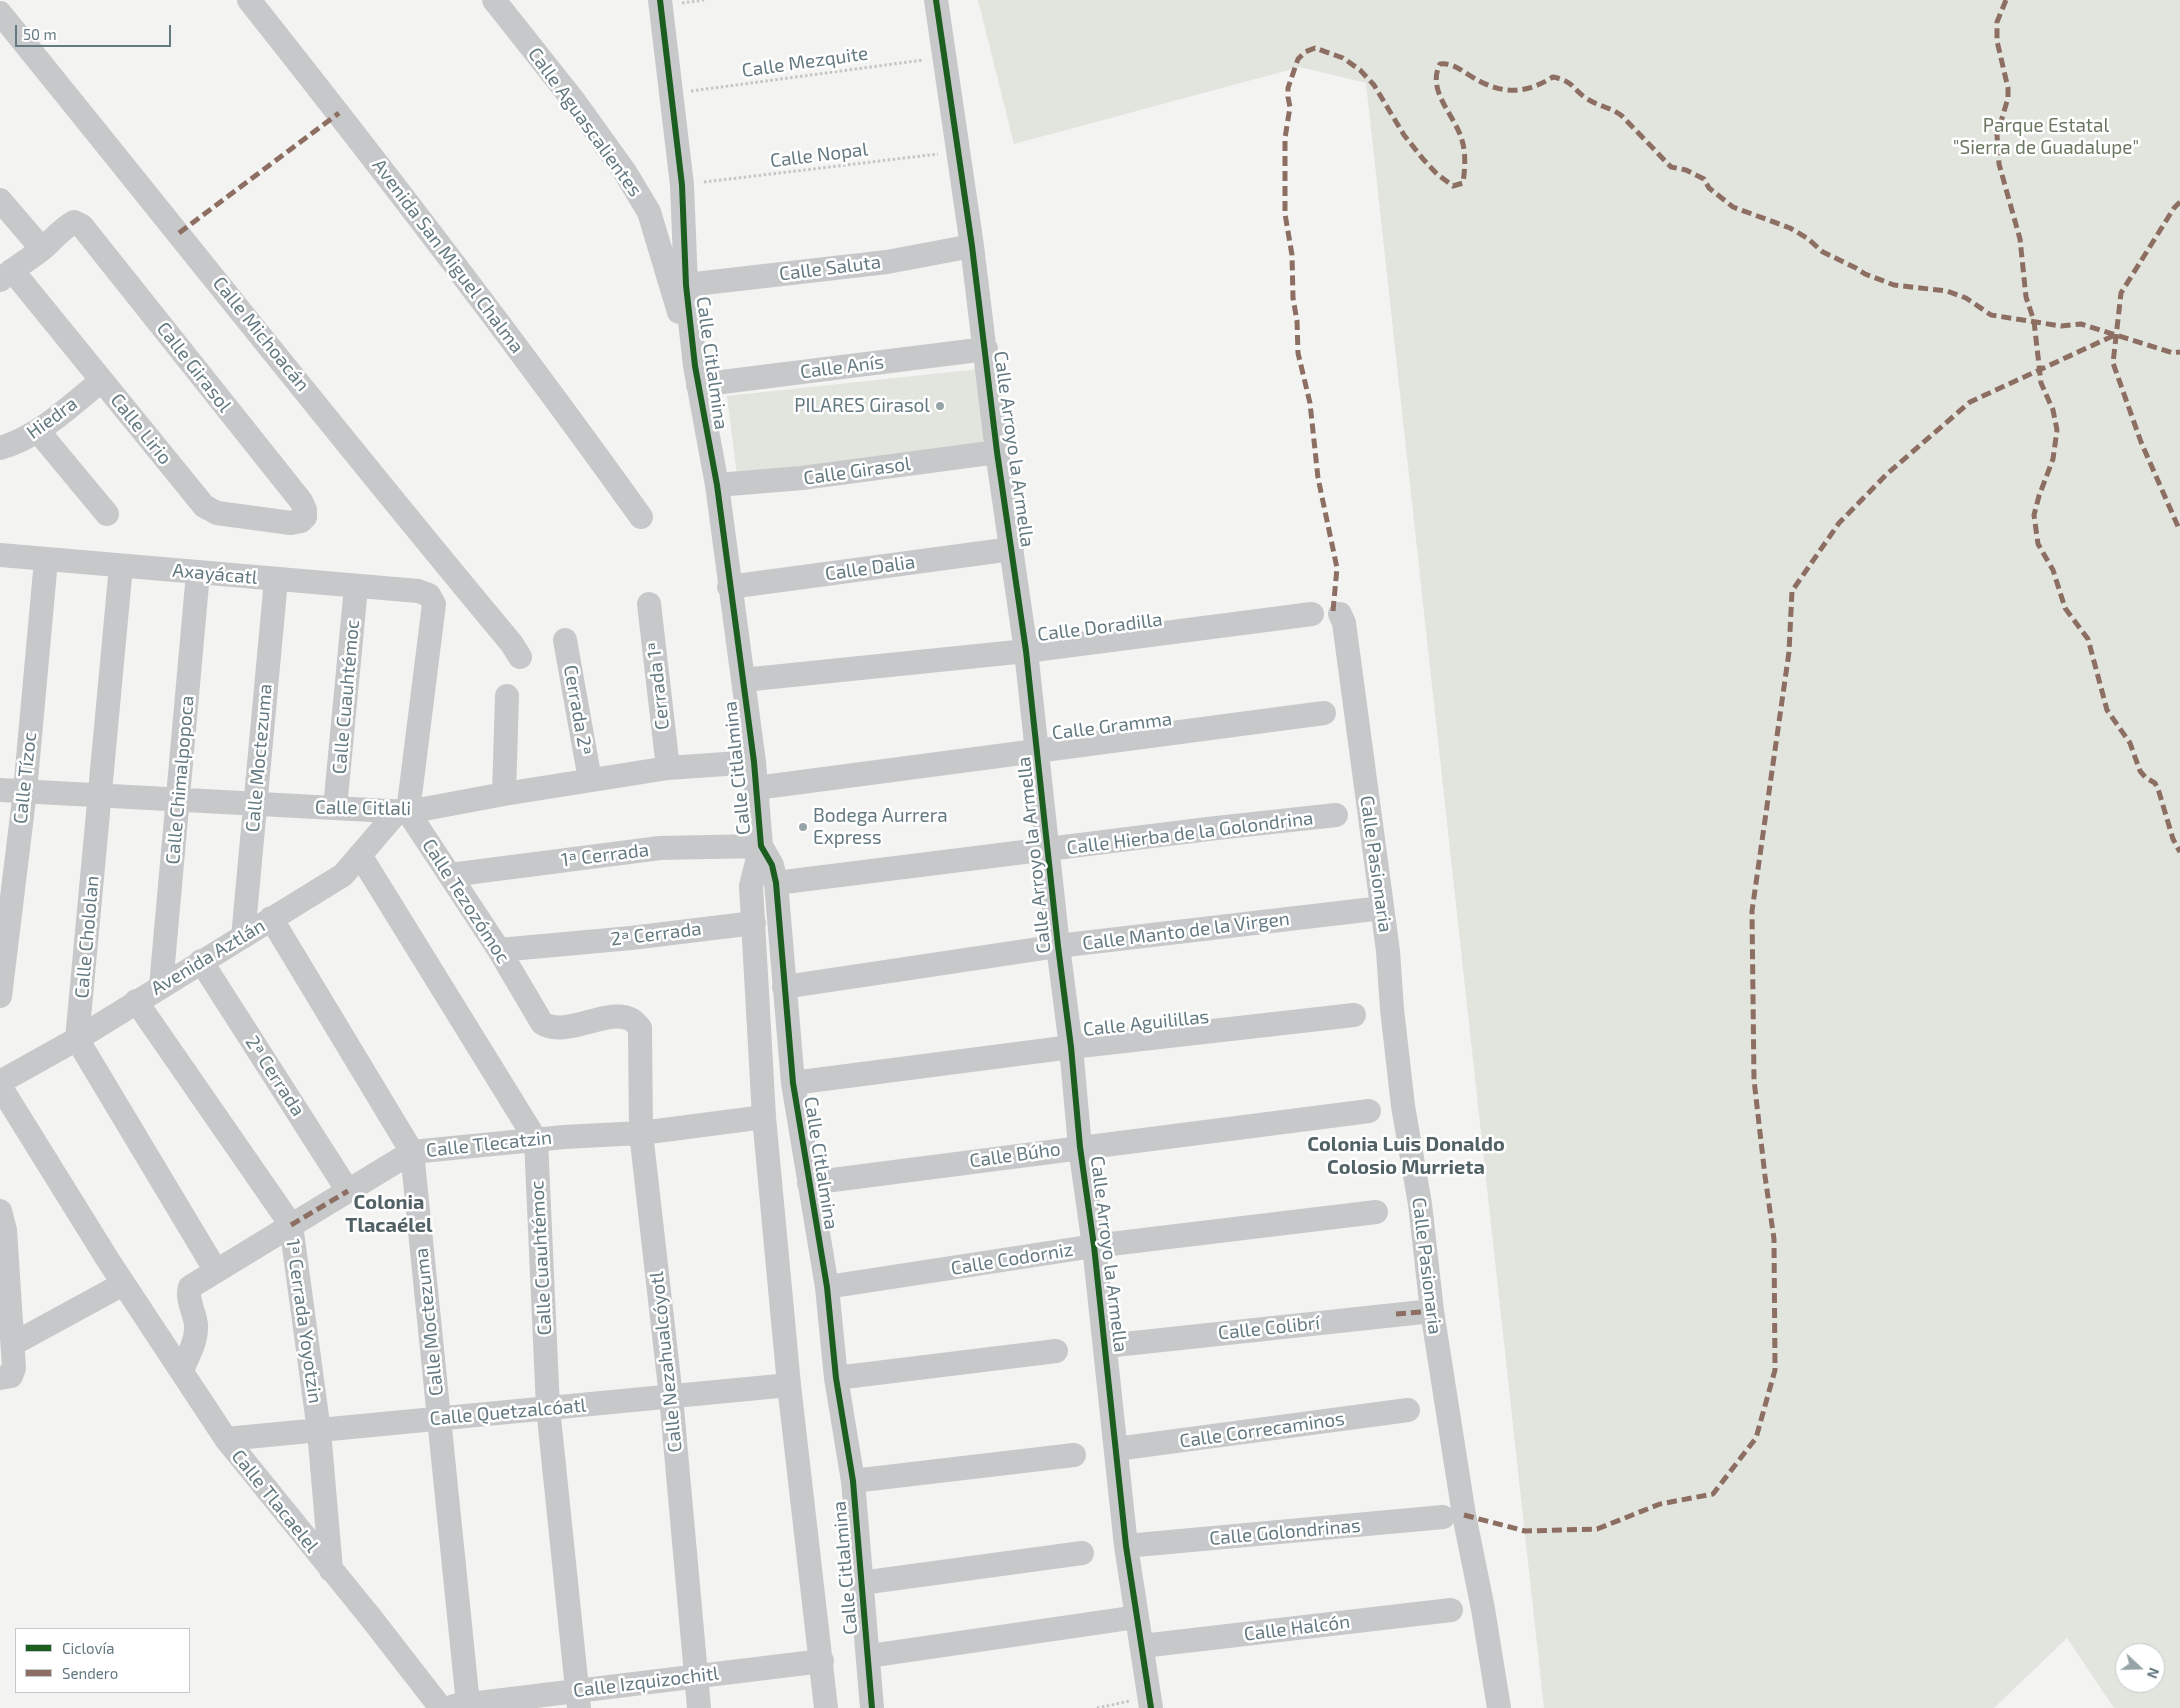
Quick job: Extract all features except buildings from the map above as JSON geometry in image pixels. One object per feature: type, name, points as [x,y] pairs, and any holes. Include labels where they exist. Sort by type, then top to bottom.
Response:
[{"type":"street","name":"Avenida San Miguel Chalma","points":[[249,0],[339,113],[548,386],[641,517]]},
{"type":"street","name":"Calle Aguascalientes","points":[[494,0],[574,101],[625,172],[648,212],[697,376]]},
{"type":"street","name":"Calle Citlalmina","points":[[660,0],[682,184],[686,285],[697,376],[716,485],[754,762],[760,846],[772,866],[776,883],[793,1083],[827,1287],[836,1378],[853,1482],[872,1708]]},
{"type":"street","name":"Calle Arroyo la Armella","points":[[936,0],[972,246],[997,452],[1026,652],[1058,946],[1072,1047],[1080,1146],[1106,1346],[1126,1546],[1150,1703]]},
{"type":"street","name":"Calle Michoacán","points":[[0,13],[415,528],[512,644],[520,657]]},
{"type":"street","points":[[0,200],[42,249],[6,275]]},
{"type":"street","name":"Calle Girasol","points":[[42,249],[67,226],[74,222],[82,226],[301,501],[305,510],[305,517]]},
{"type":"street","name":"Calle Saluta","points":[[686,285],[887,262],[972,246]]},
{"type":"street","name":"Calle Lirio","points":[[6,275],[101,381],[204,506],[217,513],[291,523],[301,521],[305,517]]},
{"type":"street","name":"Calle Anís","points":[[697,376],[986,349]]},
{"type":"street","name":"Hiedra","points":[[0,448],[15,444],[38,431],[101,381]]},
{"type":"street","points":[[38,431],[107,514]]},
{"type":"street","name":"Calle Girasol","points":[[716,485],[802,478],[997,452]]},
{"type":"street","name":"Calle Dalia","points":[[729,587],[1012,549]]},
{"type":"street","name":"Axayácatl","points":[[0,556],[418,591],[429,595],[434,604],[403,812]]},
{"type":"street","name":"Calle Tízoc","points":[[0,996],[25,791],[46,560]]},
{"type":"street","name":"Calle Chololan","points":[[78,1039],[120,566]]},
{"type":"street","name":"Calle Chimalpopoca","points":[[161,986],[198,573]]},
{"type":"street","name":"Calle Moctezuma","points":[[243,937],[276,580]]},
{"type":"street","name":"Calle Cuauhtémoc","points":[[336,808],[356,587]]},
{"type":"street","name":"Cerrada 1ª","points":[[649,604],[668,768]]},
{"type":"street","name":"Calle Doradilla","points":[[743,680],[1026,652],[1312,614]]},
{"type":"street","name":"Calle Pasionaria","points":[[1340,614],[1344,623],[1388,951],[1392,1009],[1403,1106],[1420,1204],[1432,1311],[1464,1514],[1499,1708]]},
{"type":"street","name":"Cerrada 2ª","points":[[565,640],[590,780]]},
{"type":"street","points":[[504,794],[507,696]]},
{"type":"street","name":"Calle Gramma","points":[[756,788],[1324,713]]},
{"type":"street","name":"Calle Citlali","points":[[0,790],[403,812],[668,768],[754,762]]},
{"type":"street","name":"Avenida Aztlán","points":[[0,1082],[78,1039],[136,1001],[343,874],[403,812]]},
{"type":"street","name":"Calle Tezozómoc","points":[[403,812],[450,875],[499,950],[542,1023],[550,1028],[620,1017],[631,1019]]},
{"type":"street","name":"Calle Hierba de la Golondrina","points":[[776,883],[1208,829],[1336,815]]},
{"type":"street","points":[[760,846],[751,886],[764,1117],[789,1385],[826,1708]]},
{"type":"street","name":"1ª Cerrada","points":[[450,875],[660,848],[760,846]]},
{"type":"street","name":"Calle Cuauhtémoc","points":[[360,855],[536,1140],[548,1408],[578,1699]]},
{"type":"street","name":"Calle Manto de la Virgen","points":[[784,987],[1058,946],[1382,908]]},
{"type":"street","name":"Calle Moctezuma","points":[[271,918],[412,1152],[468,1704]]},
{"type":"street","name":"2ª Cerrada","points":[[499,950],[631,938],[754,923]]},
{"type":"street","name":"2ª Cerrada","points":[[201,961],[348,1191]]},
{"type":"street","name":"1ª Cerrada Yoyotzin","points":[[136,1001],[291,1225],[319,1430],[331,1570]]},
{"type":"street","name":"Calle Aguilillas","points":[[793,1083],[1072,1047],[1354,1015]]},
{"type":"street","name":"Calle Nezahualcóyotl","points":[[631,1019],[640,1028],[641,1133],[671,1397],[699,1708]]},
{"type":"street","points":[[78,1039],[216,1272]]},
{"type":"street","name":"Calle Tlacaelel","points":[[4,1101],[226,1439],[371,1618],[440,1708]]},
{"type":"street","name":"Calle Búho","points":[[809,1183],[1080,1146],[1369,1110]]},
{"type":"street","name":"Calle Tlecatzin","points":[[182,1370],[194,1344],[196,1326],[188,1293],[190,1287],[412,1152],[536,1140],[641,1133],[764,1117]]},
{"type":"street","points":[[0,1211],[5,1230],[14,1368],[11,1376],[0,1378]]},
{"type":"street","name":"Calle Codorniz","points":[[827,1287],[1094,1246],[1376,1212]]},
{"type":"street","points":[[13,1344],[123,1284]]},
{"type":"street","name":"Calle Colibrí","points":[[1106,1346],[1432,1311]]},
{"type":"street","points":[[836,1378],[1056,1351]]},
{"type":"street","name":"Calle Quetzalcóatl","points":[[226,1439],[789,1385]]},
{"type":"street","name":"Calle Correcaminos","points":[[1116,1450],[1408,1410]]},
{"type":"street","points":[[853,1482],[1074,1454]]},
{"type":"street","name":"Calle Golondrinas","points":[[1126,1546],[1442,1517]]},
{"type":"street","points":[[861,1583],[1082,1554]]},
{"type":"street","name":"Calle Halcón","points":[[1142,1646],[1451,1610]]},
{"type":"street","points":[[868,1656],[1137,1617]]},
{"type":"street","name":"Calle Izquizochitl","points":[[440,1708],[468,1704],[578,1699],[696,1676],[822,1661]]},
{"type":"path","points":[[1098,1708],[1150,1703]]},
{"type":"green space","name":"Parque Estatal \"Sierra de Guadalupe\"","points":[[978,0],[2180,0],[2180,1708],[2114,1708],[2067,1638],[1994,1708],[1544,1708],[1366,83],[1300,67],[1014,144]]},
{"type":"green space","points":[[979,369],[989,441],[737,475],[727,396]]},
{"type":"marked path","points":[[2006,0],[1997,22],[1997,41],[2008,88],[2008,98],[1997,135],[1999,164],[2020,239],[2026,297],[2034,321],[2041,383],[2053,410],[2057,430],[2053,459],[2034,515],[2038,544],[2053,570],[2065,608],[2088,639],[2107,710],[2130,743],[2140,771],[2146,778],[2155,783],[2173,839],[2180,852]]},
{"type":"marked path","points":[[1333,611],[1337,568],[1318,478],[1310,403],[1298,353],[1297,321],[1293,298],[1292,255],[1285,214],[1285,138],[1290,107],[1288,88],[1298,59],[1305,52],[1315,48],[1343,58],[1360,70],[1374,85],[1404,135],[1423,159],[1437,174],[1453,186],[1463,183],[1464,151],[1462,140],[1439,93],[1437,74],[1440,64],[1455,66],[1480,81],[1501,89],[1521,90],[1553,77],[1565,81],[1590,101],[1622,116],[1671,167],[1686,170],[1704,179],[1709,188],[1733,207],[1790,228],[1807,238],[1823,252],[1865,274],[1894,285],[1947,291],[1966,298],[1991,315],[2061,326],[2081,324],[2173,353],[2180,352]]},
{"type":"marked path","points":[[179,233],[339,113]]},
{"type":"marked path","points":[[2180,202],[2174,208],[2121,293],[2113,363],[2141,442],[2180,531]]},
{"type":"marked path","points":[[1464,1515],[1525,1531],[1597,1529],[1660,1504],[1713,1494],[1756,1438],[1775,1370],[1774,1239],[1754,1080],[1752,911],[1789,652],[1792,591],[1839,523],[1888,473],[1970,402],[2117,334]]},
{"type":"marked path","points":[[291,1225],[348,1191]]},
{"type":"marked path","points":[[1396,1314],[1432,1311]]},
{"type":"cycle path","points":[[660,0],[682,185],[686,285],[695,366],[717,485],[754,762],[761,846],[772,865],[776,883],[793,1083],[827,1287],[836,1378],[853,1481],[872,1708]]},
{"type":"cycle path","points":[[936,0],[972,246],[997,452],[1026,651],[1058,946],[1071,1047],[1080,1147],[1094,1246],[1126,1546],[1151,1708]]},
{"type":"place","name":"PILARES Girasol","points":[[940,406]]},
{"type":"place","name":"Bodega Aurrera Express","points":[[803,827]]},
{"type":"district","name":"Colonia Luis Donaldo Colosio Murrieta","points":[[1406,1156]]},
{"type":"district","name":"Colonia Tlacaélel","points":[[389,1214]]}]
